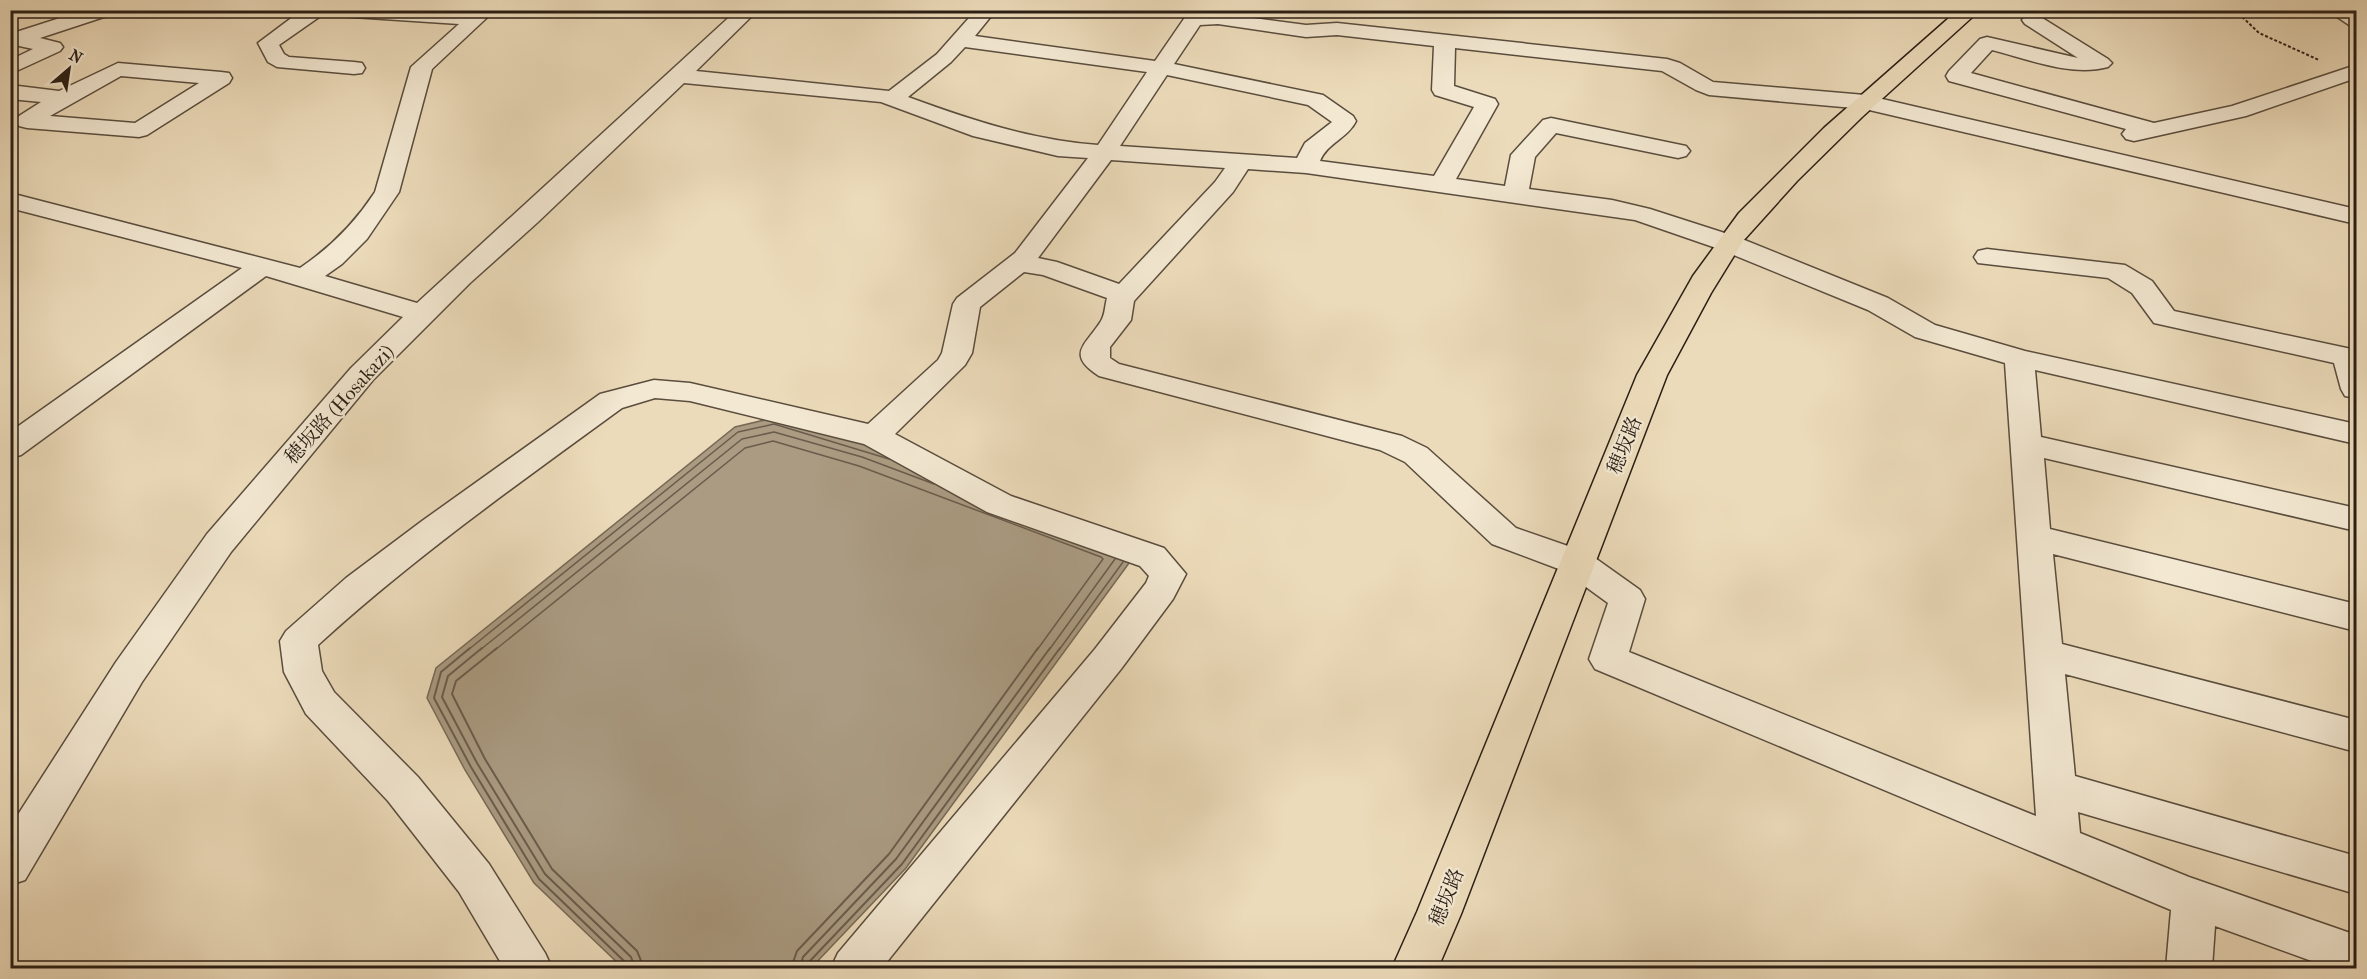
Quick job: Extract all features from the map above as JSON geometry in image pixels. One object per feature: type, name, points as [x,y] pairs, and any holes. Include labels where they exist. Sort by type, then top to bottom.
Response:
[{"type":"main road","name":"穂坂路","points":[[1415,969],[1516,722],[1576,562],[1652,375],[1685,312],[1728,243],[1810,153],[1971,10]]},
{"type":"street","points":[[10,68],[53,47],[17,39],[106,10]]},
{"type":"street","points":[[316,10],[268,43],[275,58],[284,63],[354,68]]},
{"type":"street","points":[[325,10],[464,18],[482,13]]},
{"type":"street","name":"穂坂路 (Hosakazi)","points":[[10,866],[129,672],[219,543],[362,374],[460,277],[529,218],[749,10]]},
{"type":"street","points":[[892,99],[962,40],[987,10]]},
{"type":"street","points":[[2336,10],[2356,21]]},
{"type":"street","points":[[304,278],[333,258],[358,234],[374,213],[387,192],[422,67],[482,13]]},
{"type":"street","points":[[874,436],[950,365],[957,353],[967,304],[1018,263],[1104,153],[1198,15],[1289,30],[1337,29],[1667,65],[1684,72],[1695,83],[1709,88],[1865,102],[2356,216]]},
{"type":"street","points":[[2032,20],[2101,63],[2074,64],[1987,43],[1957,76],[2154,130]]},
{"type":"street","points":[[962,40],[1162,68],[1315,100],[1345,121],[1313,148],[1306,165]]},
{"type":"street","points":[[1441,184],[1487,104],[1443,90],[1445,40]]},
{"type":"street","points":[[10,92],[62,98],[118,69],[221,78],[139,130],[27,121],[62,98]]},
{"type":"street","points":[[1936,118],[2012,130],[2064,135],[2122,136],[2238,111],[2353,72]]},
{"type":"street","points":[[679,76],[892,99],[981,131],[1058,149],[1306,165],[1632,212],[1728,243],[1878,304],[1925,331],[2019,358],[2356,434]]},
{"type":"street","points":[[1515,195],[1523,155],[1551,125],[1678,151]]},
{"type":"street","points":[[1241,162],[1224,186],[1120,299],[1117,320],[1096,346],[1095,361],[1109,370],[1391,443],[1416,455],[1503,536],[1576,562],[1627,599],[1608,659],[2194,899],[2356,956]]},
{"type":"street","points":[[10,200],[262,266],[423,314]]},
{"type":"street","points":[[1987,257],[2115,271],[2142,287],[2164,317],[2352,358],[2356,389]]},
{"type":"street","points":[[1018,263],[1047,268],[1124,295]]},
{"type":"street","points":[[10,448],[262,266]]},
{"type":"street","points":[[2019,358],[2060,845]]},
{"type":"street","points":[[529,969],[474,878],[403,789],[320,703],[303,672],[299,641],[359,587],[425,536],[611,401],[654,389],[690,392],[874,436],[999,504],[1152,557],[1168,574],[1160,590],[1108,659],[854,969]]},
{"type":"street","points":[[2026,444],[2356,519]]},
{"type":"street","points":[[2034,537],[2356,617]]},
{"type":"street","points":[[2044,654],[2356,736]]},
{"type":"street","points":[[2055,788],[2356,876]]},
{"type":"street","points":[[2189,969],[2194,899]]},
{"type":"path","points":[[2235,10],[2259,33],[2353,72]]},
{"type":"water","points":[[773,418],[866,445],[1132,559],[906,868],[811,968],[623,968],[534,883],[465,770],[427,698],[436,668],[735,427]]}]
